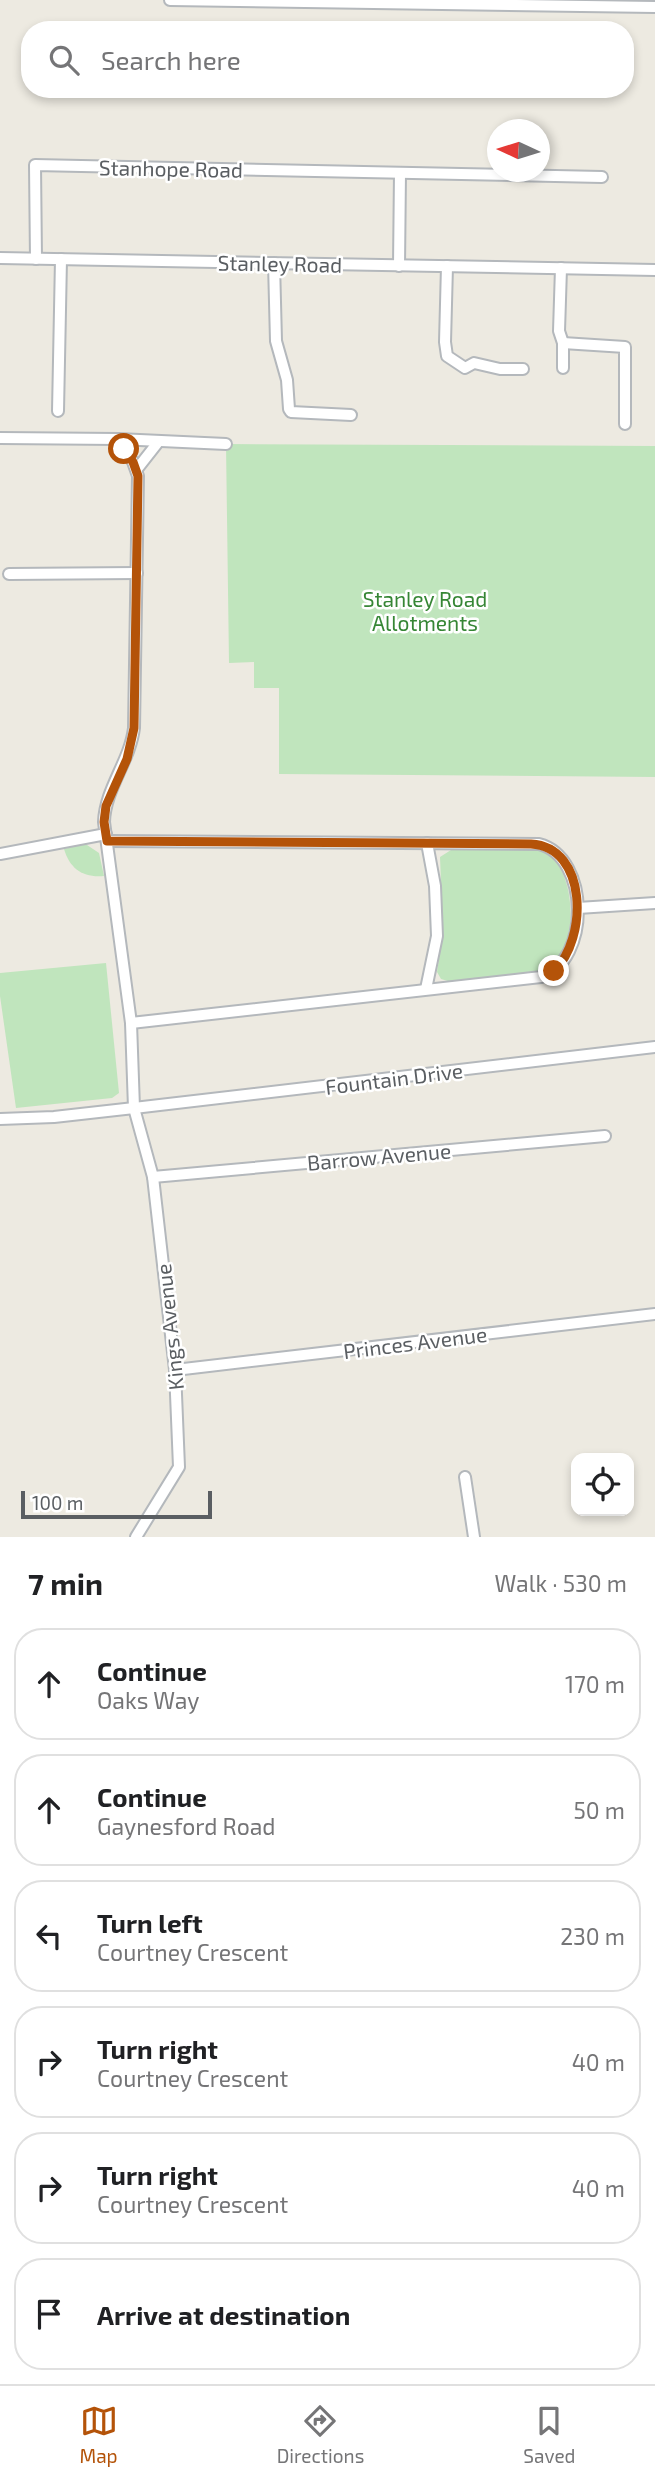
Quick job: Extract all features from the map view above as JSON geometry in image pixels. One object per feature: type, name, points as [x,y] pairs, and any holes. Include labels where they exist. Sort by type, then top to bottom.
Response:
[{"type":"street","points":[[170,0],[655,7]]},
{"type":"street","name":"Stanhope Road","points":[[36,259],[35,166],[602,177]]},
{"type":"street","points":[[399,266],[400,173]]},
{"type":"street","name":"Stanley Road","points":[[0,258],[655,270]]},
{"type":"street","points":[[58,411],[61,259]]},
{"type":"street","points":[[274,263],[276,341],[287,380],[289,409],[291,412],[351,415]]},
{"type":"street","points":[[447,266],[447,356],[465,368],[474,363],[500,369],[523,369]]},
{"type":"street","points":[[561,268],[559,331],[563,343],[563,368]]},
{"type":"street","points":[[563,343],[625,347],[625,424]]},
{"type":"street","points":[[0,438],[118,439],[226,444]]},
{"type":"street","points":[[118,439],[137,469],[159,441]]},
{"type":"street","name":"Kings Avenue","points":[[136,1537],[179,1467],[175,1370],[153,1177],[134,1108],[131,1023],[106,837],[106,806],[127,759],[134,728],[137,469]]},
{"type":"street","points":[[9,574],[137,573]]},
{"type":"street","points":[[0,854],[106,837],[531,844],[548,846],[565,864],[575,890],[578,908],[576,929],[569,951],[560,965],[547,975],[131,1023]]},
{"type":"street","points":[[426,989],[437,936],[436,886],[427,843]]},
{"type":"street","points":[[578,908],[650,903]]},
{"type":"street","name":"Fountain Drive","points":[[0,1119],[54,1117],[655,1047]]},
{"type":"street","name":"Barrow Avenue","points":[[153,1177],[606,1136]]},
{"type":"street","name":"Princes Avenue","points":[[175,1370],[655,1314]]},
{"type":"street","points":[[465,1476],[474,1537]]},
{"type":"green space","name":"Stanley Road Allotments","points":[[226,444],[655,446],[655,777],[279,774],[279,688],[254,688],[254,662],[229,663]]},
{"type":"green space","points":[[87,845],[99,853],[104,876],[84,874],[70,862],[64,849]]},
{"type":"green space","points":[[451,850],[539,850],[552,857],[567,886],[570,924],[559,957],[549,967],[501,977],[448,981],[441,979],[437,972],[443,932],[440,857]]},
{"type":"green space","points":[[106,963],[119,1093],[112,1098],[16,1108],[0,996],[0,973]]},
{"type":"route","points":[[124,449],[137,469],[138,476],[134,728],[127,759],[104,814],[107,841],[548,846],[565,864],[575,890],[578,908],[576,929],[569,951],[554,971]]}]
